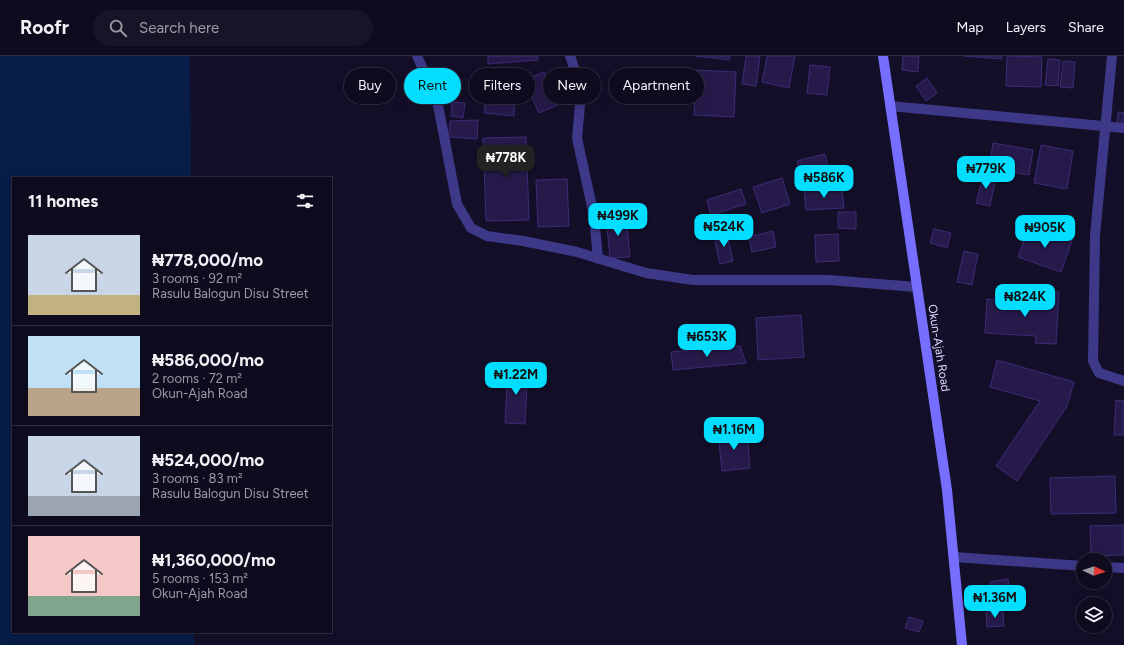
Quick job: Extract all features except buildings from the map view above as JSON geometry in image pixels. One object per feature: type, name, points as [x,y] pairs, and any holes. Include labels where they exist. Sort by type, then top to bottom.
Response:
[{"type":"street","points":[[417,56],[437,100],[457,204],[471,228],[487,236],[523,241],[598,258],[646,273],[693,280],[830,280],[916,287]]},
{"type":"street","points":[[570,56],[581,94],[577,138],[594,216],[598,258]]},
{"type":"street","name":"Okun-Ajah Road","points":[[882,56],[947,490],[962,645]]},
{"type":"street","points":[[1112,56],[1095,236],[1093,361],[1099,373],[1124,381]]},
{"type":"street","points":[[890,106],[1124,128]]},
{"type":"street","points":[[954,558],[1076,566]]},
{"type":"street","points":[[1112,567],[1124,568]]},
{"type":"water","points":[[0,56],[190,56],[191,177],[12,177],[12,633],[194,633],[194,645],[0,645]]}]
